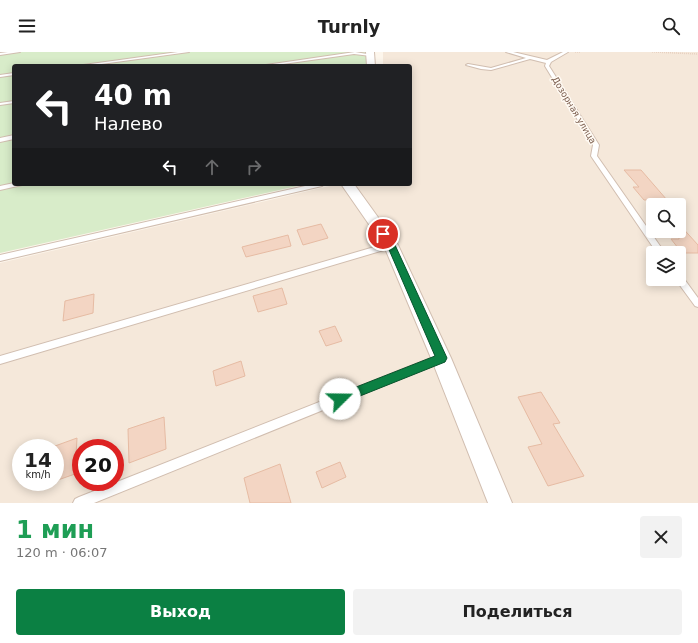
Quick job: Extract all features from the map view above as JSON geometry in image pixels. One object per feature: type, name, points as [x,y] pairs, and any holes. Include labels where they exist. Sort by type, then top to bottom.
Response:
[{"type":"street","points":[[370,53],[371,64]]},
{"type":"street","points":[[349,186],[391,245],[441,358],[500,503]]},
{"type":"lane","points":[[0,54],[18,52]]},
{"type":"lane","points":[[94,64],[187,52]]},
{"type":"lane","points":[[274,64],[354,52],[370,53]]},
{"type":"lane","points":[[508,52],[549,62]]},
{"type":"lane","name":"Дозорная улица","points":[[566,52],[549,62],[547,66],[596,145],[594,156],[657,246]]},
{"type":"lane","points":[[468,65],[486,69],[529,58]]},
{"type":"lane","points":[[0,76],[12,74]]},
{"type":"lane","points":[[0,104],[12,102]]},
{"type":"lane","points":[[0,140],[12,137]]},
{"type":"lane","points":[[0,188],[12,186]]},
{"type":"lane","points":[[0,258],[313,186]]},
{"type":"lane","points":[[0,360],[391,245]]},
{"type":"lane","points":[[685,286],[698,304]]},
{"type":"lane","points":[[79,503],[441,358]]},
{"type":"path","points":[[652,52],[698,54]]},
{"type":"shaded area","points":[[383,52],[698,52],[698,503],[0,503],[0,263],[329,186],[412,186],[412,64],[383,64]]},
{"type":"green space","points":[[0,52],[370,52],[371,64],[12,64],[12,186],[297,186],[0,253]]},
{"type":"building","points":[[624,170],[641,170],[665,198],[646,198],[646,200],[644,200],[633,187],[639,187]]},
{"type":"building","points":[[321,224],[328,238],[303,245],[297,230]]},
{"type":"building","points":[[686,232],[698,245],[698,253],[686,253],[686,246],[676,246],[671,239],[686,238]]},
{"type":"building","points":[[288,235],[291,246],[246,257],[242,247]]},
{"type":"building","points":[[282,288],[287,304],[258,312],[253,296]]},
{"type":"building","points":[[94,294],[93,313],[63,321],[65,301]]},
{"type":"building","points":[[335,326],[342,341],[326,346],[319,331]]},
{"type":"building","points":[[241,361],[245,376],[216,386],[213,371]]},
{"type":"building","points":[[541,392],[560,423],[553,424],[584,476],[548,486],[528,447],[542,444],[518,397]]},
{"type":"building","points":[[164,417],[166,449],[129,463],[128,429]]},
{"type":"building","points":[[72,440],[72,475],[64,478],[64,443]]},
{"type":"building","points":[[340,462],[346,477],[322,488],[316,472]]},
{"type":"building","points":[[280,464],[291,503],[250,503],[244,478]]},
{"type":"route","points":[[340,399],[441,358],[391,245],[383,234]]}]
